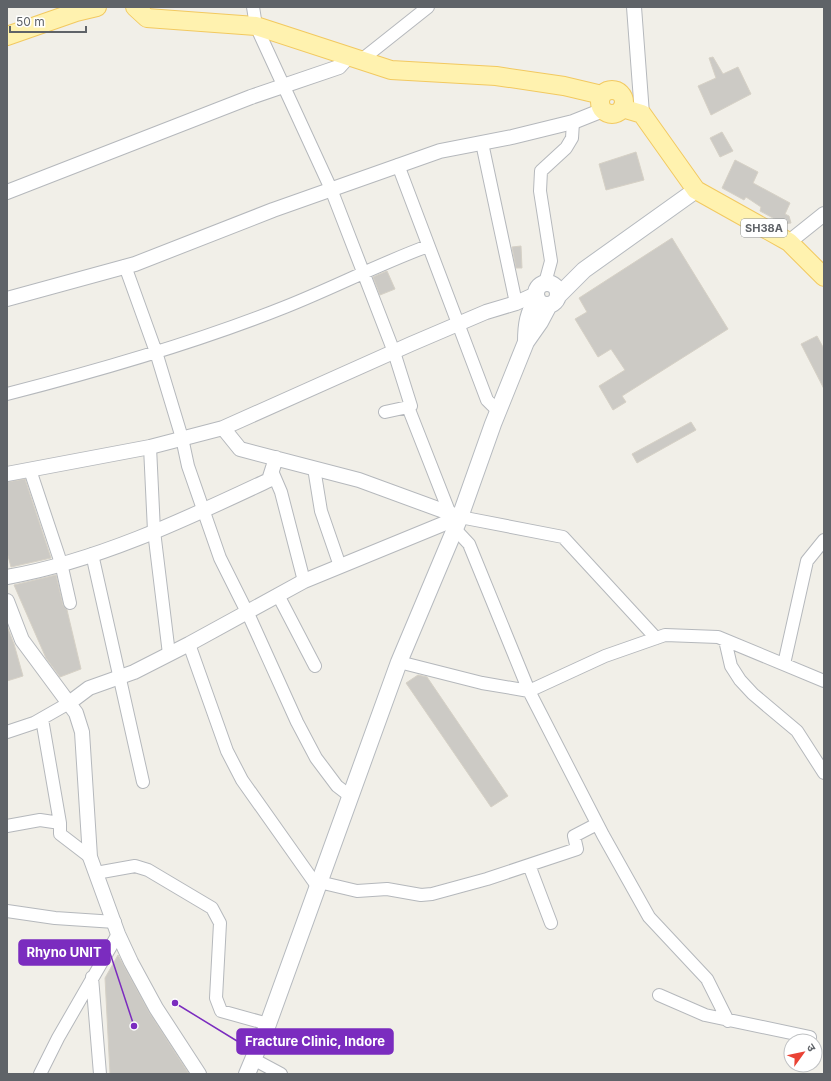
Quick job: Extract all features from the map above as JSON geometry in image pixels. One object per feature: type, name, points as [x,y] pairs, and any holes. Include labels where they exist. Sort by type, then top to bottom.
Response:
[{"type":"main road","points":[[7,36],[76,12],[97,7]]},
{"type":"main road","points":[[135,7],[147,18],[256,26],[391,70],[496,76],[564,86],[603,103],[610,91],[619,93],[624,102],[622,108],[642,114],[696,190],[607,254],[579,263],[546,293],[540,322],[526,342],[398,662],[268,1024],[250,1067]]},
{"type":"main road","name":"SH38A","points":[[696,190],[789,242],[824,277]]},
{"type":"street","points":[[253,7],[256,26],[331,189],[394,352],[411,406]]},
{"type":"street","points":[[7,192],[110,150],[283,85],[338,67],[354,59],[428,7]]},
{"type":"street","points":[[634,7],[642,114]]},
{"type":"street","points":[[7,299],[125,266],[331,189],[440,151],[573,122],[603,103]]},
{"type":"street","points":[[7,474],[150,447],[223,428],[486,312],[546,293],[551,261],[540,190],[541,171],[566,148],[572,138],[573,122]]},
{"type":"street","points":[[482,143],[516,303]]},
{"type":"street","points":[[398,165],[487,400],[498,411]]},
{"type":"street","points":[[789,242],[824,214]]},
{"type":"street","points":[[7,394],[190,343],[286,307],[362,272],[428,246]]},
{"type":"street","points":[[125,266],[156,352],[182,438],[188,466],[220,558],[247,612],[297,722],[316,758],[337,786],[350,796]]},
{"type":"street","points":[[385,412],[408,407],[455,520],[469,544],[529,691],[597,824],[649,917],[707,979],[728,1021]]},
{"type":"street","points":[[223,428],[240,449],[274,465],[314,468],[359,480],[455,520],[563,537],[656,638]]},
{"type":"street","points":[[150,447],[154,531],[169,654]]},
{"type":"street","points":[[7,576],[32,572],[92,554],[204,511],[269,480],[274,465]]},
{"type":"street","points":[[274,465],[304,581]]},
{"type":"street","points":[[314,468],[321,511],[340,566]]},
{"type":"street","points":[[30,470],[61,563],[70,603]]},
{"type":"street","points":[[7,732],[42,719],[69,703],[89,688],[120,677],[169,654],[304,581],[455,520]]},
{"type":"street","points":[[784,664],[807,561],[824,540]]},
{"type":"street","points":[[92,554],[142,782]]},
{"type":"street","points":[[278,595],[315,666]]},
{"type":"street","points":[[7,602],[22,640],[76,713],[82,732],[90,856],[116,928],[156,1008],[199,1074]]},
{"type":"street","points":[[398,662],[482,683],[529,691],[605,656],[665,635],[718,637],[824,680]]},
{"type":"street","points":[[725,640],[731,666],[740,680],[753,694],[797,731],[824,773]]},
{"type":"street","points":[[189,644],[227,751],[242,780],[318,884],[357,891],[387,889],[421,896],[529,865],[577,849],[574,836],[597,824]]},
{"type":"street","points":[[42,719],[60,822],[60,834],[90,856]]},
{"type":"street","points":[[7,826],[40,820],[60,822]]},
{"type":"street","points":[[529,865],[551,923]]},
{"type":"street","points":[[96,873],[134,866],[148,870],[212,908],[220,923],[216,998],[221,1011],[268,1024]]},
{"type":"street","points":[[7,911],[116,928]]},
{"type":"street","points":[[40,1074],[92,977],[116,928]]},
{"type":"street","points":[[92,977],[100,1074]]},
{"type":"street","points":[[658,995],[704,1015],[790,1033]]},
{"type":"street","points":[[250,1067],[281,1074]]},
{"type":"building","points":[[713,57],[723,74],[738,67],[751,94],[711,115],[698,86],[716,78],[709,58]]},
{"type":"building","points":[[722,132],[733,151],[720,157],[710,138]]},
{"type":"building","points":[[636,152],[644,180],[606,190],[599,164]]},
{"type":"building","points":[[735,160],[758,172],[753,183],[790,203],[785,214],[789,216],[791,223],[784,224],[760,211],[761,207],[746,197],[744,200],[722,188]]},
{"type":"building","points":[[672,238],[728,329],[622,396],[626,402],[613,410],[599,386],[625,370],[611,349],[598,357],[575,319],[587,312],[579,298]]},
{"type":"building","points":[[521,246],[522,268],[516,268],[512,247]]},
{"type":"building","points":[[387,271],[395,289],[380,295],[373,277]]},
{"type":"building","points":[[817,336],[824,349],[824,389],[801,344]]},
{"type":"building","points":[[691,422],[696,430],[637,463],[632,454]]},
{"type":"building","points":[[25,479],[51,558],[11,567],[7,552],[7,482]]},
{"type":"building","points":[[56,575],[63,605],[67,610],[81,669],[60,677],[46,658],[14,585]]},
{"type":"building","points":[[7,626],[23,676],[7,681]]},
{"type":"building","points":[[418,675],[427,677],[508,796],[491,807],[406,683]]},
{"type":"building","points":[[118,955],[149,1012],[189,1074],[110,1074],[105,978]]},
{"type":"place","name":"Fracture Clinic, Indore","points":[[175,1003]]},
{"type":"place","name":"Rhyno UNIT","points":[[134,1026]]}]
